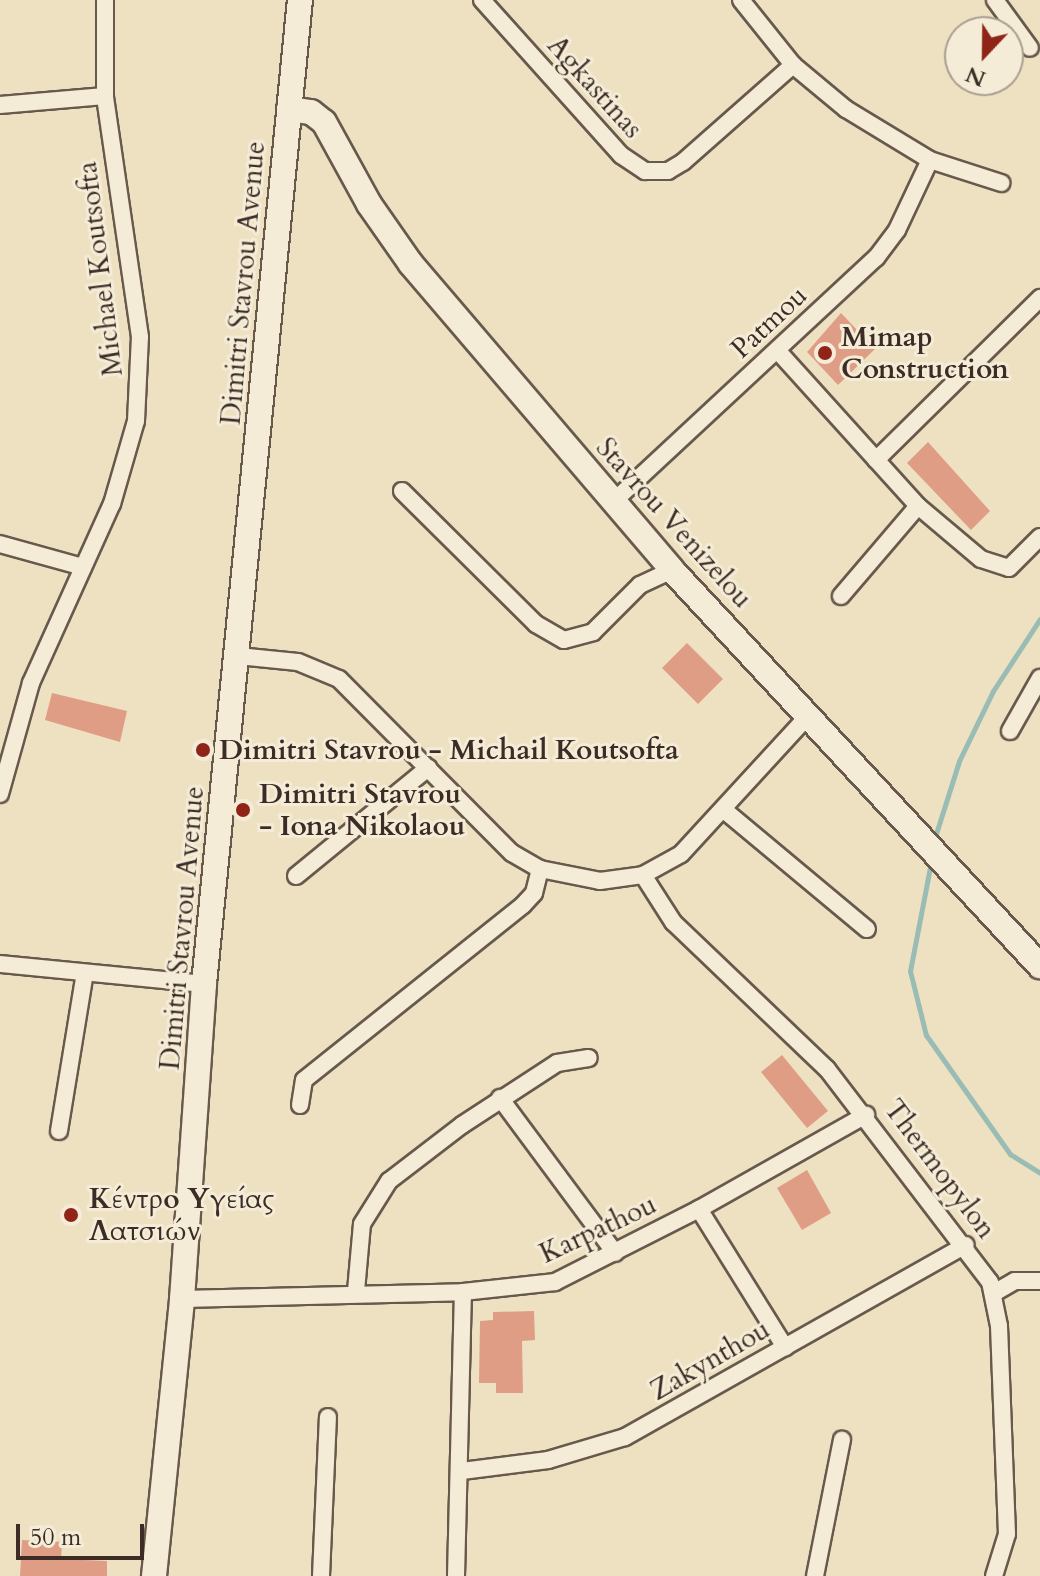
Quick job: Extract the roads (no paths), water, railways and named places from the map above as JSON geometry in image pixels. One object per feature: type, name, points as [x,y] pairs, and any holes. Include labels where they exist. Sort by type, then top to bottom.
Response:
[{"type":"main road","name":"Dimitri Stavrou Avenue","points":[[152,1569],[182,1299],[204,984],[300,0]]},
{"type":"main road","name":"Stavrou Venizelou","points":[[289,109],[311,112],[324,122],[369,204],[411,264],[672,570],[1040,966]]},
{"type":"street","name":"Michael Koutsofta","points":[[0,792],[31,683],[126,462],[140,378],[137,316],[105,96],[105,0]]},
{"type":"street","name":"Agkastinas","points":[[482,0],[621,155],[645,171],[668,171],[683,162],[793,65]]},
{"type":"street","points":[[741,0],[793,65],[853,114],[930,160],[1001,183]]},
{"type":"street","points":[[995,0],[1030,48]]},
{"type":"street","points":[[0,105],[105,96]]},
{"type":"street","name":"Patmou","points":[[613,502],[886,248],[930,160]]},
{"type":"street","points":[[876,460],[1040,298]]},
{"type":"street","points":[[777,350],[918,506],[1000,568],[1023,559],[1040,537]]},
{"type":"street","points":[[402,491],[536,624],[564,640],[593,632],[640,585],[672,570]]},
{"type":"street","points":[[841,596],[918,506]]},
{"type":"street","points":[[0,544],[83,567]]},
{"type":"street","points":[[238,656],[298,662],[330,674],[512,853],[540,869],[621,881],[643,875],[692,846],[809,715]]},
{"type":"street","points":[[1010,731],[1040,678]]},
{"type":"street","points":[[296,876],[428,768]]},
{"type":"street","points":[[724,810],[867,929]]},
{"type":"street","points":[[300,1105],[304,1080],[523,905],[534,893],[540,869]]},
{"type":"street","name":"Thermopylon","points":[[643,875],[673,922],[801,1041],[866,1115],[966,1245],[994,1293],[1007,1534],[994,1576]]},
{"type":"street","points":[[0,964],[204,984]]},
{"type":"street","points":[[59,1131],[85,973]]},
{"type":"street","points":[[356,1291],[358,1238],[371,1201],[399,1172],[500,1098],[557,1063],[589,1058]]},
{"type":"street","points":[[500,1098],[615,1253]]},
{"type":"street","name":"Karpathou","points":[[182,1299],[356,1291],[463,1292],[555,1282],[699,1209],[866,1115]]},
{"type":"street","points":[[699,1209],[785,1347]]},
{"type":"street","name":"Zakynthou","points":[[462,1471],[539,1462],[608,1443],[966,1245]]},
{"type":"street","points":[[994,1293],[1015,1281],[1040,1281]]},
{"type":"street","points":[[456,1576],[462,1471],[463,1292]]},
{"type":"street","points":[[321,1576],[328,1417]]},
{"type":"street","points":[[815,1576],[842,1440]]},
{"type":"waterway","points":[[934,840],[959,761],[993,691],[1040,619]]},
{"type":"waterway","points":[[931,862],[910,971],[926,1035],[1010,1154],[1040,1173]]},
{"type":"place","name":"Mimap Construction","points":[[825,353]]},
{"type":"place","name":"Dimitri Stavrou - Michail Koutsofta","points":[[203,750]]},
{"type":"place","name":"Dimitri Stavrou - Iona Nikolaou","points":[[243,810]]},
{"type":"place","name":"Κέντρο Υγείας Λατσιών","points":[[71,1215]]}]
